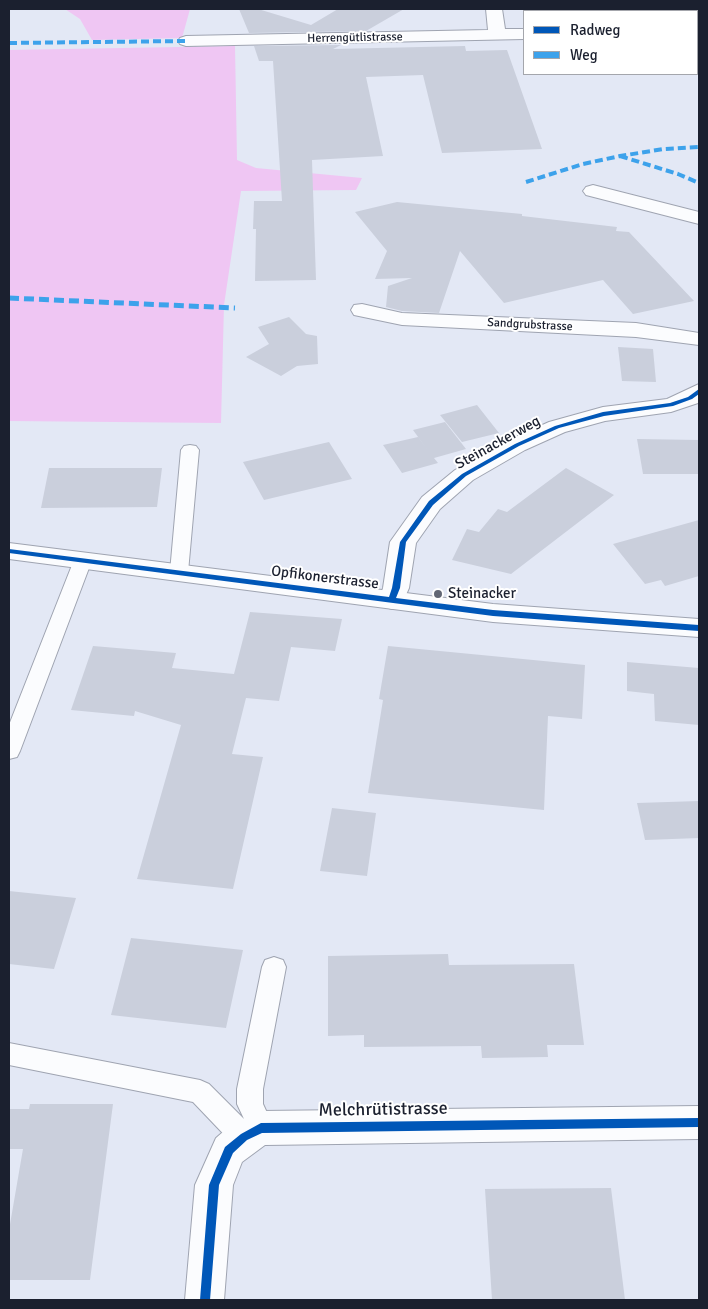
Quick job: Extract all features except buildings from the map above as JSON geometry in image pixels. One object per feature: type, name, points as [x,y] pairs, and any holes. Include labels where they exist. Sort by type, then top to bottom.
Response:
[{"type":"street","points":[[494,9],[497,34]]},
{"type":"street","name":"Herrengütlistrasse","points":[[186,41],[523,34]]},
{"type":"street","points":[[593,190],[699,218]]},
{"type":"street","name":"Sandgrubstrasse","points":[[362,310],[402,319],[636,330],[699,339]]},
{"type":"street","name":"Steinackerweg","points":[[392,600],[396,588],[403,542],[431,503],[464,475],[517,445],[557,427],[603,414],[671,405],[696,398]]},
{"type":"street","name":"Opfikonerstrasse","points":[[9,551],[494,613],[699,628]]},
{"type":"street","name":"Melchrütistrasse","points":[[252,1133],[699,1122]]},
{"type":"street","points":[[205,1300],[214,1185],[228,1150],[252,1133]]},
{"type":"lane","points":[[179,572],[190,450]]},
{"type":"lane","points":[[9,751],[83,560]]},
{"type":"lane","points":[[252,1133],[250,1089],[274,967]]},
{"type":"lane","points":[[9,1054],[200,1092],[252,1133]]},
{"type":"shaded area","points":[[65,9],[190,9],[182,38],[92,40],[80,19]]},
{"type":"shaded area","points":[[235,46],[237,160],[256,168],[362,178],[356,190],[241,191],[224,305],[221,423],[9,421],[9,50]]},
{"type":"marked path","points":[[9,43],[186,41]]},
{"type":"marked path","points":[[526,182],[583,164],[620,156],[664,149],[699,147]]},
{"type":"marked path","points":[[620,156],[678,174],[699,183]]},
{"type":"marked path","points":[[9,298],[235,308]]},
{"type":"cycle path","points":[[392,600],[396,588],[403,542],[431,503],[464,475],[517,445],[557,427],[603,414],[671,405],[690,398],[699,391]]},
{"type":"cycle path","points":[[9,551],[493,613],[699,628]]},
{"type":"cycle path","points":[[205,1300],[214,1185],[229,1150],[244,1137],[261,1128],[699,1122]]},
{"type":"place","name":"Steinacker","points":[[438,594]]}]
